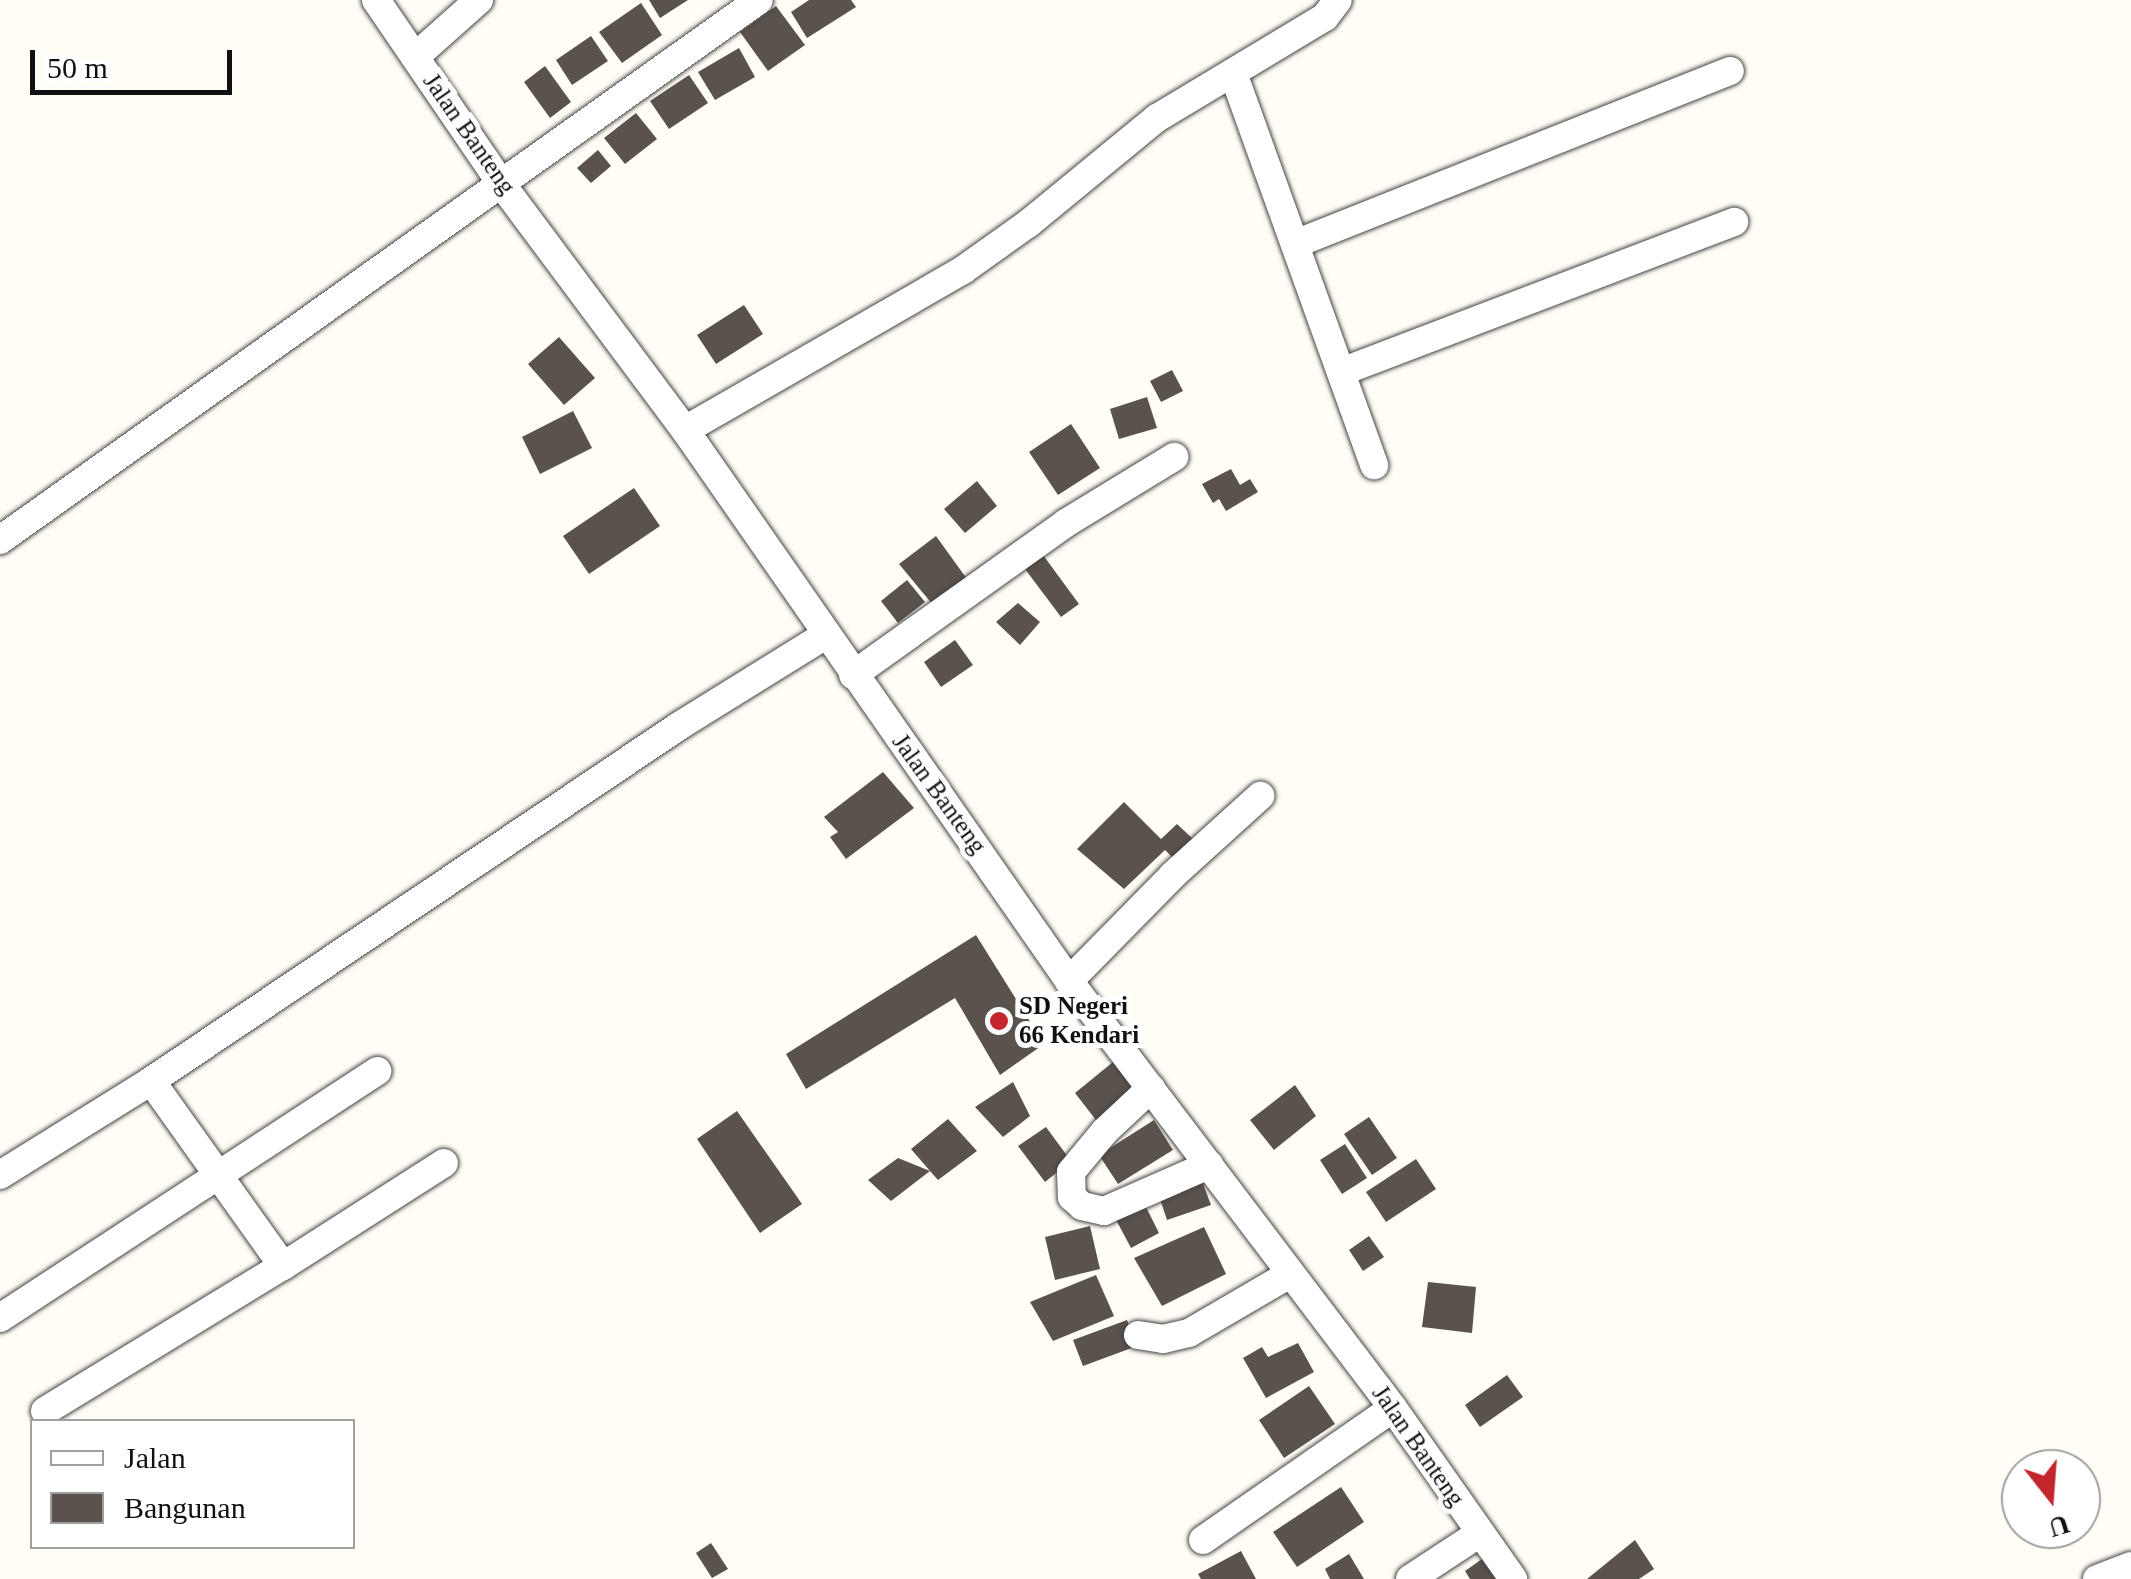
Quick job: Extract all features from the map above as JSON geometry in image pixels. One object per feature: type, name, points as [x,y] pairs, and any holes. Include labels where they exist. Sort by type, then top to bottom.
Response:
[{"type":"street","name":"Jalan Banteng","points":[[376,0],[503,186],[685,430],[1069,981],[1393,1408],[1513,1579]]},
{"type":"street","points":[[415,57],[479,0]]},
{"type":"street","points":[[0,540],[503,186],[758,0]]},
{"type":"street","points":[[685,430],[963,270],[1157,118],[1326,17],[1338,0]]},
{"type":"street","points":[[1295,244],[1730,71]]},
{"type":"street","points":[[1233,73],[1374,464]]},
{"type":"street","points":[[1341,372],[1734,222]]},
{"type":"street","points":[[854,675],[1035,544],[1174,457]]},
{"type":"street","points":[[0,1176],[152,1081],[678,726],[826,635]]},
{"type":"street","points":[[1069,981],[1173,875],[1260,796]]},
{"type":"street","points":[[0,1318],[377,1072]]},
{"type":"street","points":[[152,1081],[282,1266]]},
{"type":"street","points":[[1151,1088],[1105,1130],[1070,1172],[1072,1197],[1082,1206],[1104,1211],[1209,1165]]},
{"type":"street","points":[[46,1411],[444,1162]]},
{"type":"street","points":[[1138,1336],[1172,1338],[1189,1333],[1290,1274]]},
{"type":"street","points":[[1203,1540],[1393,1408]]},
{"type":"street","points":[[1410,1579],[1480,1534]]},
{"type":"street","points":[[2097,1579],[2131,1566]]},
{"type":"building","points":[[649,0],[688,0],[660,18]]},
{"type":"building","points":[[809,0],[851,0],[856,7],[807,38],[791,12]]},
{"type":"building","points":[[641,3],[662,35],[622,63],[599,32]]},
{"type":"building","points":[[776,6],[805,45],[768,71],[740,32]]},
{"type":"building","points":[[591,36],[608,61],[572,85],[556,60]]},
{"type":"building","points":[[739,48],[755,77],[715,100],[698,72]]},
{"type":"building","points":[[545,66],[571,102],[550,118],[524,82]]},
{"type":"building","points":[[689,75],[708,103],[669,129],[650,101]]},
{"type":"building","points":[[636,113],[657,139],[625,164],[604,138]]},
{"type":"building","points":[[598,150],[611,166],[591,183],[577,168]]},
{"type":"building","points":[[744,305],[763,334],[716,364],[697,335]]},
{"type":"building","points":[[559,337],[595,378],[564,405],[528,364]]},
{"type":"building","points":[[1172,370],[1183,391],[1161,402],[1150,381]]},
{"type":"building","points":[[1147,397],[1157,428],[1119,439],[1110,409]]},
{"type":"building","points":[[573,411],[592,448],[540,474],[522,437]]},
{"type":"building","points":[[1071,424],[1100,468],[1058,495],[1029,452]]},
{"type":"building","points":[[1231,469],[1240,485],[1250,479],[1258,492],[1226,511],[1219,499],[1213,503],[1202,484]]},
{"type":"building","points":[[977,481],[997,506],[965,533],[944,509]]},
{"type":"building","points":[[634,488],[660,526],[589,574],[563,536]]},
{"type":"building","points":[[936,536],[967,579],[933,605],[899,564]]},
{"type":"building","points":[[1043,555],[1079,604],[1061,617],[1025,569]]},
{"type":"building","points":[[907,580],[925,602],[898,623],[881,601]]},
{"type":"building","points":[[1018,603],[1040,622],[1020,645],[996,622]]},
{"type":"building","points":[[955,640],[973,665],[941,687],[924,662]]},
{"type":"building","points":[[883,772],[914,808],[846,859],[830,837],[838,832],[824,817]]},
{"type":"building","points":[[1124,802],[1161,839],[1177,824],[1193,839],[1173,858],[1165,850],[1124,889],[1077,849]]},
{"type":"building","points":[[976,935],[1044,1044],[1000,1075],[955,998],[806,1089],[786,1054]]},
{"type":"building","points":[[1113,1062],[1138,1092],[1099,1124],[1075,1093]]},
{"type":"building","points":[[1013,1082],[1030,1116],[1003,1137],[975,1107]]},
{"type":"building","points":[[1295,1085],[1316,1116],[1274,1150],[1250,1120]]},
{"type":"building","points":[[737,1111],[802,1204],[760,1233],[697,1139]]},
{"type":"building","points":[[1369,1117],[1397,1158],[1372,1175],[1344,1134]]},
{"type":"building","points":[[948,1119],[977,1151],[938,1180],[911,1149]]},
{"type":"building","points":[[1154,1120],[1173,1150],[1118,1184],[1099,1155]]},
{"type":"building","points":[[1046,1127],[1071,1161],[1045,1182],[1018,1146]]},
{"type":"building","points":[[1345,1144],[1367,1178],[1342,1194],[1320,1160]]},
{"type":"building","points":[[898,1158],[930,1171],[891,1201],[868,1180]]},
{"type":"building","points":[[1416,1159],[1436,1189],[1386,1222],[1366,1192]]},
{"type":"building","points":[[1202,1181],[1211,1205],[1167,1220],[1159,1196]]},
{"type":"building","points":[[1143,1201],[1159,1233],[1131,1248],[1114,1216]]},
{"type":"building","points":[[1090,1226],[1100,1269],[1055,1280],[1045,1237]]},
{"type":"building","points":[[1204,1227],[1226,1274],[1162,1306],[1134,1258]]},
{"type":"building","points":[[1369,1236],[1384,1257],[1363,1271],[1349,1250]]},
{"type":"building","points":[[1096,1275],[1114,1316],[1053,1341],[1030,1302]]},
{"type":"building","points":[[1428,1282],[1476,1287],[1472,1333],[1422,1327]]},
{"type":"building","points":[[1127,1320],[1137,1346],[1083,1366],[1073,1340]]},
{"type":"building","points":[[1298,1343],[1314,1372],[1266,1398],[1243,1358],[1262,1347],[1268,1357]]},
{"type":"building","points":[[1507,1375],[1523,1397],[1480,1427],[1465,1405]]},
{"type":"building","points":[[1309,1386],[1335,1424],[1284,1458],[1259,1420]]},
{"type":"building","points":[[1341,1487],[1364,1522],[1297,1567],[1273,1532]]},
{"type":"building","points":[[1635,1540],[1654,1569],[1639,1579],[1587,1579]]},
{"type":"building","points":[[711,1543],[728,1569],[712,1578],[696,1553]]},
{"type":"building","points":[[1241,1551],[1256,1579],[1201,1579],[1198,1574]]},
{"type":"building","points":[[1492,1552],[1511,1579],[1470,1579],[1465,1571]]},
{"type":"building","points":[[1349,1554],[1364,1579],[1330,1579],[1325,1569]]},
{"type":"place","name":"SD Negeri 66 Kendari","points":[[999,1021]]}]
